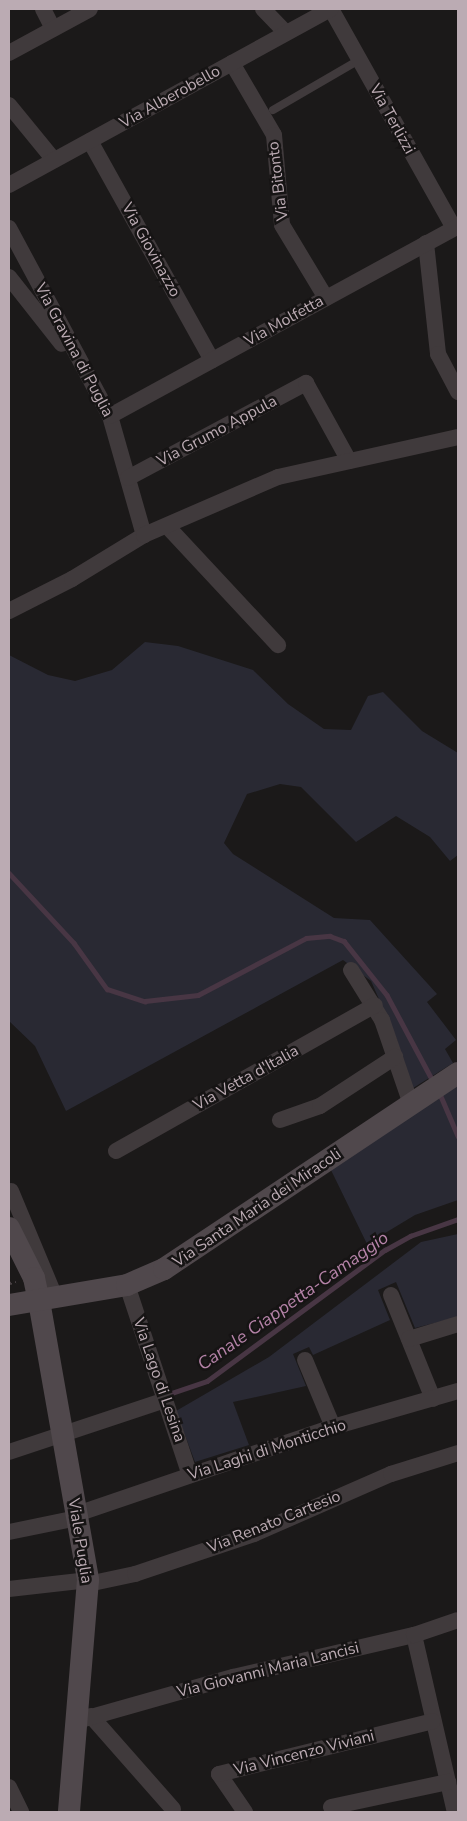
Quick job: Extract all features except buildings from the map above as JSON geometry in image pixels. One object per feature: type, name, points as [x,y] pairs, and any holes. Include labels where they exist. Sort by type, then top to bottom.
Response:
[{"type":"main road","name":"Via Santa Maria dei Miracoli","points":[[9,1305],[48,1300],[126,1285],[164,1270],[202,1247],[458,1073]]},
{"type":"main road","name":"Viale Puglia","points":[[9,1228],[34,1278],[48,1300],[62,1434],[88,1582],[84,1718],[69,1812]]},
{"type":"street","points":[[42,9],[54,29]]},
{"type":"street","points":[[9,53],[90,9]]},
{"type":"street","points":[[263,9],[286,33]]},
{"type":"street","name":"Via Alberobello","points":[[9,185],[331,9]]},
{"type":"street","name":"Via Terlizzi","points":[[331,9],[456,227]]},
{"type":"street","name":"Via Bitonto","points":[[232,63],[274,135],[282,225],[326,298]]},
{"type":"street","points":[[9,105],[54,160]]},
{"type":"street","name":"Via Giovinazzo","points":[[90,141],[212,360]]},
{"type":"street","name":"Via Molfetta","points":[[110,416],[456,227]]},
{"type":"street","name":"Via Gravina di Puglia","points":[[9,228],[110,416],[144,535]]},
{"type":"street","points":[[426,244],[438,354],[458,392]]},
{"type":"street","points":[[9,277],[89,377]]},
{"type":"street","name":"Via Grumo Appula","points":[[128,478],[306,383],[349,461]]},
{"type":"street","points":[[9,611],[72,580],[144,535],[278,477],[458,438]]},
{"type":"street","points":[[167,526],[278,645]]},
{"type":"street","points":[[351,970],[375,1005],[411,1104]]},
{"type":"street","name":"Via Vetta d'Italia","points":[[116,1151],[375,1005]]},
{"type":"street","points":[[280,1120],[320,1106],[395,1057]]},
{"type":"street","points":[[11,1191],[48,1300]]},
{"type":"street","name":"Via Lago di Lesina","points":[[126,1285],[190,1475]]},
{"type":"street","points":[[391,1295],[433,1399]]},
{"type":"street","points":[[409,1339],[458,1324]]},
{"type":"street","points":[[306,1360],[332,1427]]},
{"type":"street","name":"Via Laghi di Monticchio","points":[[9,1532],[77,1516],[332,1427],[433,1399],[458,1390]]},
{"type":"street","points":[[9,1452],[166,1400]]},
{"type":"street","name":"Via Renato Cartesio","points":[[9,1589],[88,1582],[135,1574],[254,1534],[391,1474],[458,1453]]},
{"type":"street","name":"Via Giovanni Maria Lancisi","points":[[84,1718],[233,1677],[414,1635],[458,1620]]},
{"type":"street","points":[[414,1635],[455,1812]]},
{"type":"street","points":[[84,1718],[173,1809]]},
{"type":"street","name":"Via Vincenzo Viviani","points":[[245,1812],[219,1774],[434,1721]]},
{"type":"street","points":[[331,1807],[448,1782]]},
{"type":"street","points":[[9,1787],[21,1812]]},
{"type":"lane","points":[[273,110],[359,60]]},
{"type":"shaded area","points":[[145,642],[178,646],[253,670],[288,704],[324,729],[351,730],[368,696],[383,692],[422,731],[458,753],[458,855],[450,861],[430,837],[396,816],[356,842],[301,787],[280,784],[247,794],[224,843],[233,854],[334,918],[370,920],[437,994],[427,1002],[456,1040],[445,1049],[453,1063],[410,1090],[397,1040],[371,981],[343,960],[66,1111],[35,1046],[9,1021],[9,655],[48,675],[75,681],[112,670]]},
{"type":"shaded area","points":[[458,1079],[458,1200],[415,1215],[367,1244],[330,1168]]},
{"type":"shaded area","points":[[458,1234],[458,1317],[415,1328],[396,1282],[378,1290],[390,1320],[313,1355],[309,1347],[293,1354],[306,1386],[233,1402],[249,1445],[195,1462],[176,1411],[269,1357],[421,1242]]},
{"type":"waterway","points":[[9,873],[74,943],[107,989],[145,1001],[198,995],[306,938],[330,936],[344,941],[387,995],[433,1081]]},
{"type":"waterway","points":[[440,1094],[458,1136]]},
{"type":"waterway","name":"Canale Ciappetta-Camaggio","points":[[172,1393],[207,1381],[385,1250],[410,1236],[458,1219]]}]
